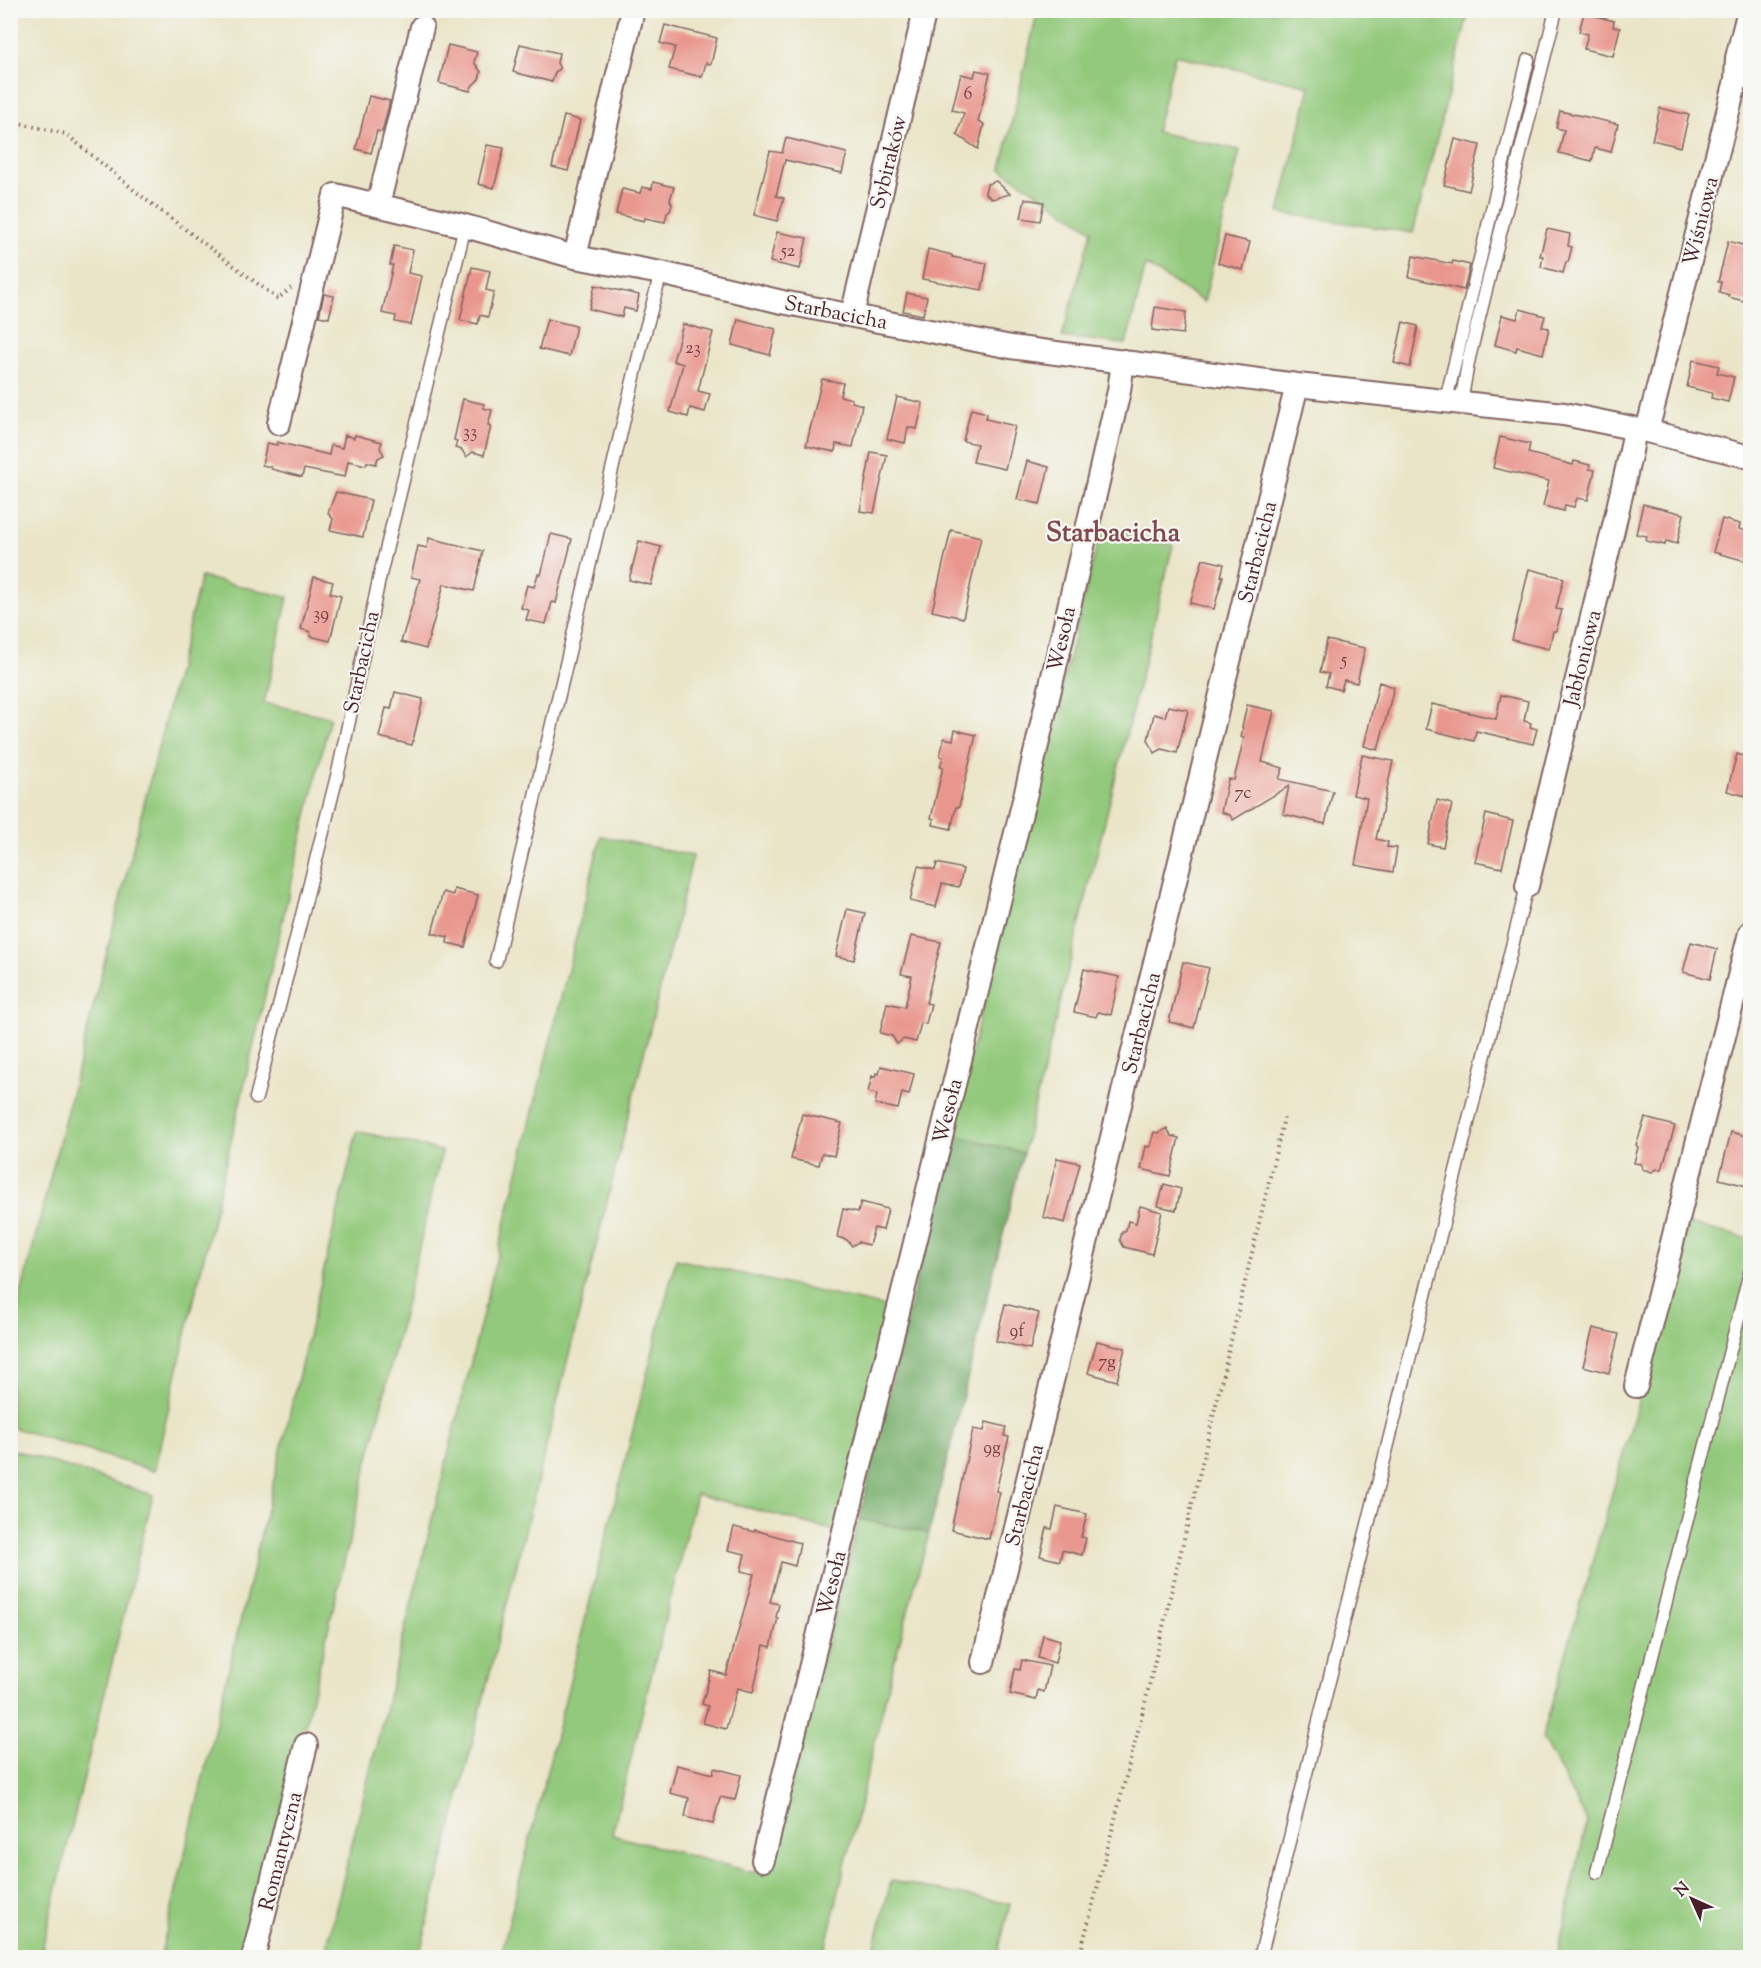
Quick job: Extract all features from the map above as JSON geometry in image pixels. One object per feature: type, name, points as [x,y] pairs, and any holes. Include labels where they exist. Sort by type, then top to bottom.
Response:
[{"type":"street","points":[[575,257],[633,10]]},
{"type":"street","name":"Sybiraków","points":[[852,315],[926,10]]},
{"type":"street","name":"Wiśniowa","points":[[1641,430],[1736,80],[1737,58],[1749,10]]},
{"type":"street","points":[[378,205],[422,27]]},
{"type":"street","name":"Starbacicha","points":[[279,423],[335,195],[465,226],[575,257],[661,273],[782,302],[1011,347],[1297,385],[1564,414],[1750,457]]},
{"type":"street","name":"Wesoła","points":[[763,1860],[1028,784],[1119,391],[1123,361]]},
{"type":"street","name":"Starbacicha","points":[[983,1662],[1297,385]]},
{"type":"street","name":"Jabłoniowa","points":[[1527,886],[1616,519],[1641,430]]},
{"type":"street","points":[[1636,1386],[1750,933]]},
{"type":"street","name":"Romantyczna","points":[[253,1958],[306,1745]]},
{"type":"lane","points":[[1453,401],[1469,358],[1556,10]]},
{"type":"lane","points":[[1453,401],[1528,60]]},
{"type":"lane","name":"Starbacicha","points":[[256,1098],[339,768],[380,575],[465,226]]},
{"type":"lane","points":[[496,961],[642,343],[661,273]]},
{"type":"lane","points":[[1260,1958],[1527,886]]},
{"type":"lane","points":[[1597,1872],[1750,1272]]},
{"type":"path","points":[[10,121],[66,134],[145,199],[278,298],[291,287]]},
{"type":"path","points":[[1080,1958],[1144,1707],[1284,1118]]},
{"type":"green space","points":[[1038,10],[1469,11],[1413,233],[1279,213],[1310,86],[1175,55],[1156,132],[1240,150],[1204,302],[1146,265],[1126,344],[1062,337],[1092,230],[1001,169]]},
{"type":"green space","points":[[1101,529],[1173,545],[1023,1153],[951,1134]]},
{"type":"green space","points":[[201,577],[288,597],[264,703],[330,717],[154,1471],[11,1427],[11,1334]]},
{"type":"green space","points":[[601,836],[693,856],[419,1957],[324,1957]]},
{"type":"green space","points":[[357,1131],[442,1151],[250,1957],[160,1958]]},
{"type":"green space","points":[[951,1134],[1023,1153],[929,1533],[859,1519]]},
{"type":"green space","points":[[1689,1224],[1750,1239],[1750,1957],[1557,1957],[1587,1821],[1542,1738]]},
{"type":"green space","points":[[676,1259],[890,1308],[836,1531],[696,1494],[612,1835],[747,1871],[768,1874],[859,1519],[929,1533],[892,1670],[823,1957],[500,1958]]},
{"type":"green space","points":[[11,1449],[153,1495],[40,1957],[11,1957]]},
{"type":"green space","points":[[891,1881],[1010,1904],[997,1957],[872,1957]]},
{"type":"building","points":[[1584,13],[1614,21],[1613,27],[1620,28],[1613,56],[1584,49],[1588,34],[1579,32]]},
{"type":"building","points":[[665,25],[717,38],[711,64],[706,63],[702,77],[669,69],[675,47],[660,43]]},
{"type":"building","points":[[520,44],[559,53],[557,63],[560,69],[555,72],[552,82],[513,72]]},
{"type":"building","points":[[448,45],[477,52],[474,62],[481,72],[470,91],[439,83]]},
{"type":"building","points":[[976,70],[990,73],[978,122],[984,124],[978,149],[957,135],[964,113],[952,110],[961,74],[974,77]]},
{"type":"building","points":[[369,96],[390,101],[382,132],[377,131],[371,153],[356,149]]},
{"type":"building","points":[[1660,108],[1689,115],[1681,147],[1652,140]]},
{"type":"building","points":[[1560,111],[1618,124],[1611,152],[1595,148],[1592,161],[1559,153],[1564,130],[1556,128]]},
{"type":"building","points":[[564,116],[580,120],[568,171],[552,167]]},
{"type":"building","points":[[786,138],[847,153],[842,173],[785,160],[776,196],[784,198],[777,221],[754,215],[770,151],[782,153]]},
{"type":"building","points":[[1455,139],[1480,145],[1469,191],[1444,185]]},
{"type":"building","points":[[487,145],[504,148],[494,188],[478,184]]},
{"type":"building","points":[[996,181],[1010,194],[992,199],[985,193],[987,184]]},
{"type":"building","points":[[653,182],[674,187],[670,200],[672,204],[665,222],[645,218],[644,221],[616,214],[622,189],[640,193],[642,187],[652,189]]},
{"type":"building","points":[[1025,199],[1044,202],[1040,221],[1021,218]]},
{"type":"building","points":[[1547,229],[1570,234],[1568,246],[1572,247],[1563,273],[1541,267],[1543,256],[1540,256]]},
{"type":"building","points":[[777,232],[807,238],[800,269],[770,262]]},
{"type":"building","points":[[1225,236],[1250,242],[1243,270],[1218,263]]},
{"type":"building","points":[[1728,241],[1750,247],[1748,302],[1719,292],[1721,282],[1718,282]]},
{"type":"building","points":[[394,246],[413,250],[408,273],[422,276],[411,325],[395,322],[396,316],[382,313],[393,265],[390,265]]},
{"type":"building","points":[[928,249],[952,255],[952,257],[987,263],[982,290],[922,279]]},
{"type":"building","points":[[1413,256],[1452,264],[1453,261],[1470,265],[1464,290],[1409,277]]},
{"type":"building","points":[[472,267],[490,271],[486,290],[494,292],[488,317],[480,315],[478,324],[460,320]]},
{"type":"building","points":[[595,285],[639,295],[636,311],[624,308],[622,317],[589,309]]},
{"type":"building","points":[[907,293],[927,297],[923,315],[903,311]]},
{"type":"building","points":[[324,294],[334,296],[329,318],[319,316]]},
{"type":"building","points":[[1155,307],[1186,312],[1183,334],[1152,330]]},
{"type":"building","points":[[1520,309],[1545,316],[1542,327],[1549,328],[1543,354],[1517,347],[1516,351],[1495,345],[1502,315],[1517,319]]},
{"type":"building","points":[[547,319],[576,326],[569,356],[539,349]]},
{"type":"building","points":[[738,319],[776,329],[770,355],[732,345]]},
{"type":"building","points":[[1403,322],[1418,326],[1410,367],[1394,363]]},
{"type":"building","points":[[683,324],[713,332],[698,391],[710,394],[705,412],[690,408],[688,417],[670,412],[683,364],[673,361]]},
{"type":"building","points":[[1693,360],[1719,366],[1717,373],[1734,377],[1728,402],[1711,398],[1712,393],[1687,387]]},
{"type":"building","points":[[822,379],[843,383],[840,396],[862,405],[853,447],[836,444],[835,452],[806,446]]},
{"type":"building","points":[[897,397],[923,403],[917,429],[908,427],[905,443],[887,439]]},
{"type":"building","points":[[463,399],[484,404],[483,408],[492,410],[488,425],[491,426],[484,455],[473,452],[466,457],[462,450],[455,448],[457,441],[454,440]]},
{"type":"building","points":[[971,409],[987,413],[986,419],[1015,426],[1005,469],[973,462],[977,444],[963,441]]},
{"type":"building","points":[[345,435],[354,438],[355,435],[382,442],[380,448],[384,455],[378,458],[376,464],[367,462],[366,465],[348,461],[345,477],[304,469],[302,477],[262,465],[267,443],[277,445],[277,442],[329,455],[331,445],[342,448]]},
{"type":"building","points":[[1500,437],[1530,444],[1528,453],[1573,465],[1574,461],[1590,465],[1589,469],[1595,470],[1588,500],[1577,498],[1574,507],[1565,505],[1564,511],[1543,506],[1549,481],[1493,468]]},
{"type":"building","points":[[871,452],[887,455],[874,513],[860,511]]},
{"type":"building","points":[[1027,461],[1049,467],[1040,504],[1017,499]]},
{"type":"building","points":[[336,492],[371,500],[363,537],[330,530],[333,519],[328,513]]},
{"type":"building","points":[[1643,504],[1684,514],[1677,544],[1666,541],[1665,545],[1646,541],[1647,536],[1636,534]]},
{"type":"building","points":[[1722,519],[1740,524],[1739,529],[1750,532],[1750,562],[1713,552]]},
{"type":"building","points":[[951,530],[981,537],[963,618],[932,611]]},
{"type":"building","points":[[551,534],[572,539],[556,603],[552,602],[546,624],[526,620],[529,610],[521,608],[527,585],[534,587],[538,574],[541,575]]},
{"type":"building","points":[[429,538],[483,551],[474,591],[444,584],[426,649],[401,642],[420,579],[411,577],[418,546],[427,548]]},
{"type":"building","points":[[639,541],[661,547],[651,585],[629,580]]},
{"type":"building","points":[[1203,559],[1224,564],[1214,609],[1190,603]]},
{"type":"building","points":[[1529,569],[1564,578],[1556,609],[1562,610],[1556,631],[1553,631],[1549,649],[1512,640]]},
{"type":"building","points":[[314,577],[333,582],[330,593],[341,596],[330,641],[310,636],[311,632],[301,629]]},
{"type":"building","points":[[1327,640],[1365,648],[1357,683],[1344,680],[1341,690],[1326,686],[1329,674],[1320,672]]},
{"type":"building","points":[[1379,682],[1394,687],[1378,750],[1364,746]]},
{"type":"building","points":[[395,692],[423,699],[412,745],[379,737],[386,708],[391,709]]},
{"type":"building","points":[[1501,695],[1528,701],[1524,721],[1531,723],[1530,727],[1537,729],[1533,744],[1476,731],[1474,741],[1426,729],[1432,704],[1496,719]]},
{"type":"building","points":[[1247,705],[1274,711],[1262,762],[1283,768],[1279,779],[1333,791],[1325,824],[1283,814],[1289,786],[1233,820],[1230,815],[1221,812],[1228,779],[1234,780],[1244,738],[1241,737]]},
{"type":"building","points":[[1168,706],[1188,710],[1177,753],[1162,749],[1155,753],[1148,740],[1154,714],[1165,717]]},
{"type":"building","points":[[955,730],[976,735],[959,807],[956,807],[951,829],[933,825],[934,819],[931,818],[943,767],[940,767],[943,757],[940,756],[944,738],[953,740]]},
{"type":"building","points":[[1737,754],[1750,758],[1750,797],[1727,791]]},
{"type":"building","points":[[1362,755],[1393,761],[1376,839],[1388,842],[1387,847],[1397,848],[1393,872],[1355,865],[1367,798],[1353,795]]},
{"type":"building","points":[[1437,800],[1452,804],[1443,847],[1428,844]]},
{"type":"building","points":[[1486,814],[1513,821],[1502,868],[1475,862]]},
{"type":"building","points":[[937,863],[963,869],[959,887],[942,884],[936,907],[910,901],[918,866],[935,870]]},
{"type":"building","points":[[454,889],[478,895],[465,947],[447,943],[448,937],[432,933],[443,892],[453,895]]},
{"type":"building","points":[[847,909],[865,913],[854,960],[836,956]]},
{"type":"building","points":[[911,936],[941,942],[926,1003],[931,1004],[926,1024],[921,1023],[916,1042],[904,1039],[897,1044],[892,1036],[880,1033],[887,1003],[905,1007],[912,976],[901,974]]},
{"type":"building","points":[[1691,942],[1717,949],[1710,979],[1683,972]]},
{"type":"building","points":[[1183,962],[1209,968],[1194,1028],[1169,1022]]},
{"type":"building","points":[[1084,969],[1119,977],[1111,1015],[1098,1012],[1096,1017],[1074,1012]]},
{"type":"building","points":[[881,1066],[914,1074],[909,1095],[902,1093],[898,1109],[875,1104],[877,1094],[868,1092],[872,1076],[879,1074]]},
{"type":"building","points":[[802,1114],[842,1123],[834,1156],[822,1153],[819,1165],[791,1159]]},
{"type":"building","points":[[1645,1118],[1675,1126],[1662,1169],[1652,1172],[1642,1169],[1641,1164],[1634,1163],[1638,1147],[1636,1145]]},
{"type":"building","points":[[1167,1128],[1171,1136],[1179,1138],[1170,1176],[1141,1169],[1146,1146],[1150,1147],[1154,1132],[1159,1133]]},
{"type":"building","points":[[1731,1132],[1750,1137],[1750,1174],[1747,1186],[1719,1179]]},
{"type":"building","points":[[1057,1158],[1080,1163],[1065,1223],[1043,1217]]},
{"type":"building","points":[[1164,1184],[1181,1189],[1176,1210],[1158,1206]]},
{"type":"building","points":[[861,1202],[888,1209],[883,1230],[874,1228],[869,1245],[858,1242],[852,1246],[847,1240],[837,1237],[843,1209],[858,1212]]},
{"type":"building","points":[[1140,1206],[1162,1212],[1152,1254],[1124,1247],[1120,1240],[1128,1221],[1136,1223]]},
{"type":"building","points":[[1005,1304],[1039,1313],[1030,1349],[996,1341]]},
{"type":"building","points":[[1593,1328],[1619,1334],[1609,1373],[1583,1366]]},
{"type":"building","points":[[1097,1341],[1125,1348],[1117,1381],[1088,1373]]},
{"type":"building","points":[[986,1422],[1006,1427],[1004,1436],[1009,1437],[996,1491],[1000,1492],[989,1539],[951,1530],[973,1429],[984,1431]]},
{"type":"building","points":[[1057,1507],[1087,1514],[1081,1537],[1086,1538],[1082,1555],[1062,1550],[1060,1561],[1040,1556],[1047,1528],[1052,1529]]},
{"type":"building","points":[[734,1527],[754,1532],[755,1530],[800,1543],[795,1566],[781,1562],[770,1602],[779,1604],[771,1647],[764,1645],[753,1692],[737,1688],[726,1729],[703,1723],[708,1706],[702,1704],[711,1671],[726,1675],[754,1574],[741,1571],[745,1554],[728,1550]]},
{"type":"building","points":[[1043,1635],[1060,1640],[1055,1663],[1038,1658]]},
{"type":"building","points":[[1022,1660],[1050,1666],[1044,1692],[1038,1690],[1036,1700],[1010,1694],[1015,1669],[1020,1670]]},
{"type":"building","points":[[677,1765],[713,1774],[714,1768],[741,1775],[735,1800],[720,1797],[713,1824],[685,1817],[689,1798],[670,1793]]},
{"type":"district","name":"Starbacicha","points":[[1113,532]]}]
